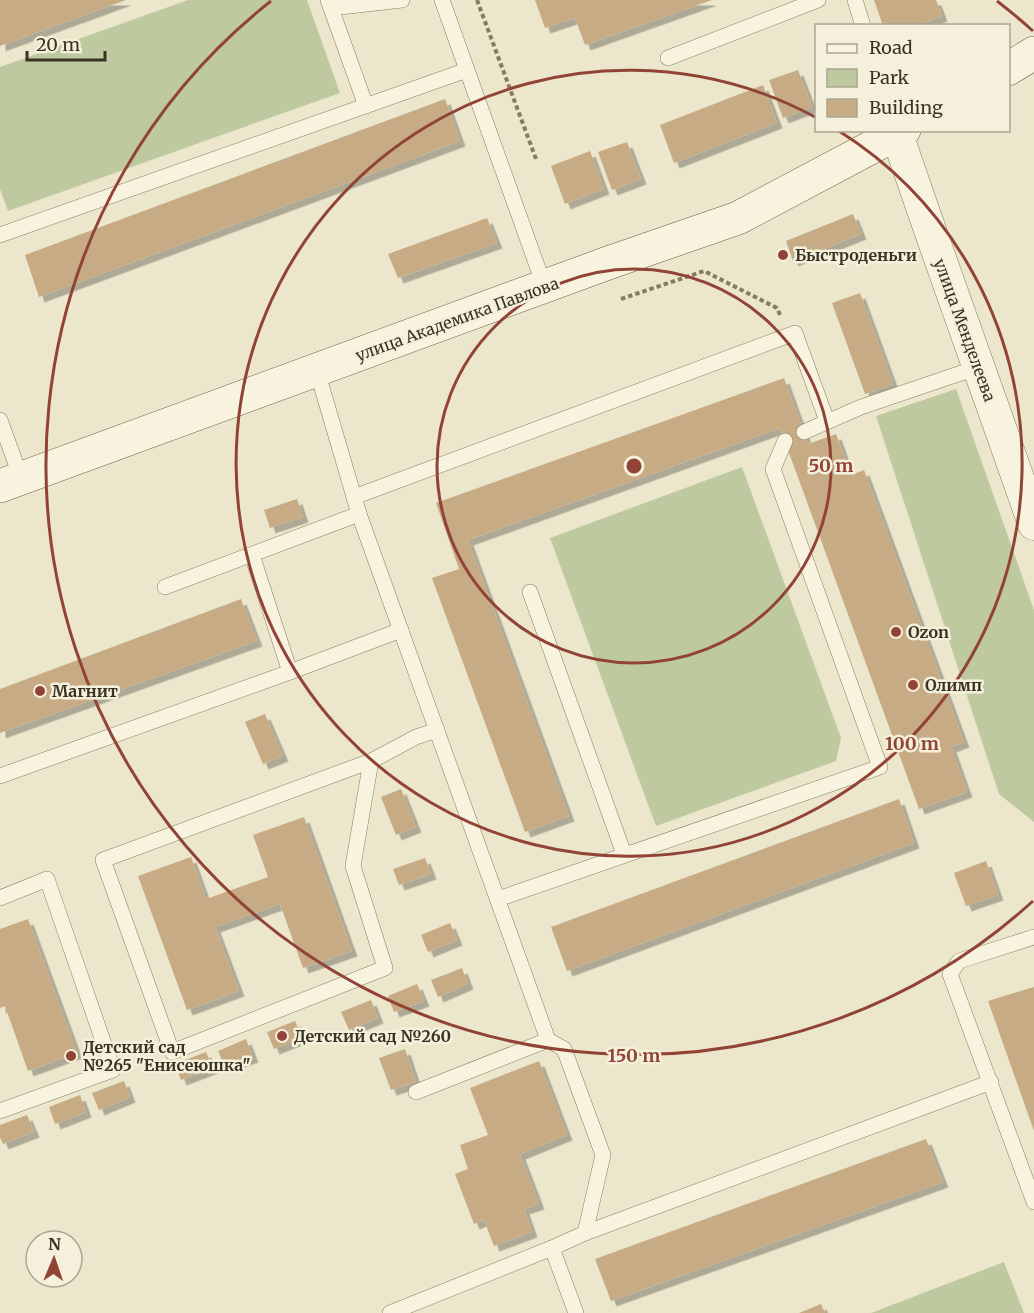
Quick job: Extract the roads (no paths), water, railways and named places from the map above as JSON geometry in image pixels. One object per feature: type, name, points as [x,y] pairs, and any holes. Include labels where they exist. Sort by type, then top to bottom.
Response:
[{"type":"main road","points":[[1010,68],[1034,53]]},
{"type":"main road","name":"улица Академика Павлова","points":[[11,482],[608,263],[738,218],[899,132]]},
{"type":"street","name":"улица Менделеева","points":[[899,132],[935,249],[1034,524]]},
{"type":"lane","points":[[366,106],[330,4],[402,0]]},
{"type":"lane","points":[[442,0],[544,288]]},
{"type":"lane","points":[[668,58],[818,0]]},
{"type":"lane","points":[[855,0],[862,24]]},
{"type":"lane","points":[[0,235],[467,70]]},
{"type":"lane","points":[[354,497],[795,333],[827,421]]},
{"type":"lane","points":[[804,432],[925,384],[979,367]]},
{"type":"lane","points":[[317,371],[359,514],[548,1040],[564,1049],[603,1155],[585,1233]]},
{"type":"lane","points":[[0,420],[11,482]]},
{"type":"lane","points":[[498,899],[880,767],[773,469],[785,441]]},
{"type":"lane","points":[[165,587],[359,514]]},
{"type":"lane","points":[[252,555],[290,672]]},
{"type":"lane","points":[[530,592],[624,854]]},
{"type":"lane","points":[[0,776],[401,630]]},
{"type":"lane","points":[[371,760],[353,866],[384,968],[172,1052],[103,860],[371,760],[416,737],[437,730]]},
{"type":"lane","points":[[0,898],[47,879],[113,1070],[0,1111]]},
{"type":"lane","points":[[1034,936],[959,961],[950,974],[1034,1202]]},
{"type":"lane","points":[[416,1092],[548,1040]]},
{"type":"lane","points":[[390,1313],[585,1233],[991,1082]]},
{"type":"lane","points":[[552,1248],[576,1313]]},
{"type":"place","name":"Быстроденьги","points":[[783,255]]},
{"type":"place","name":"Ozon","points":[[896,632]]},
{"type":"place","name":"Олимп","points":[[913,685]]},
{"type":"place","name":"Магнит","points":[[40,691]]},
{"type":"place","name":"Детский сад №260","points":[[282,1036]]},
{"type":"place","name":"Детский сад №265 \"Енисеюшка\"","points":[[71,1056]]}]
